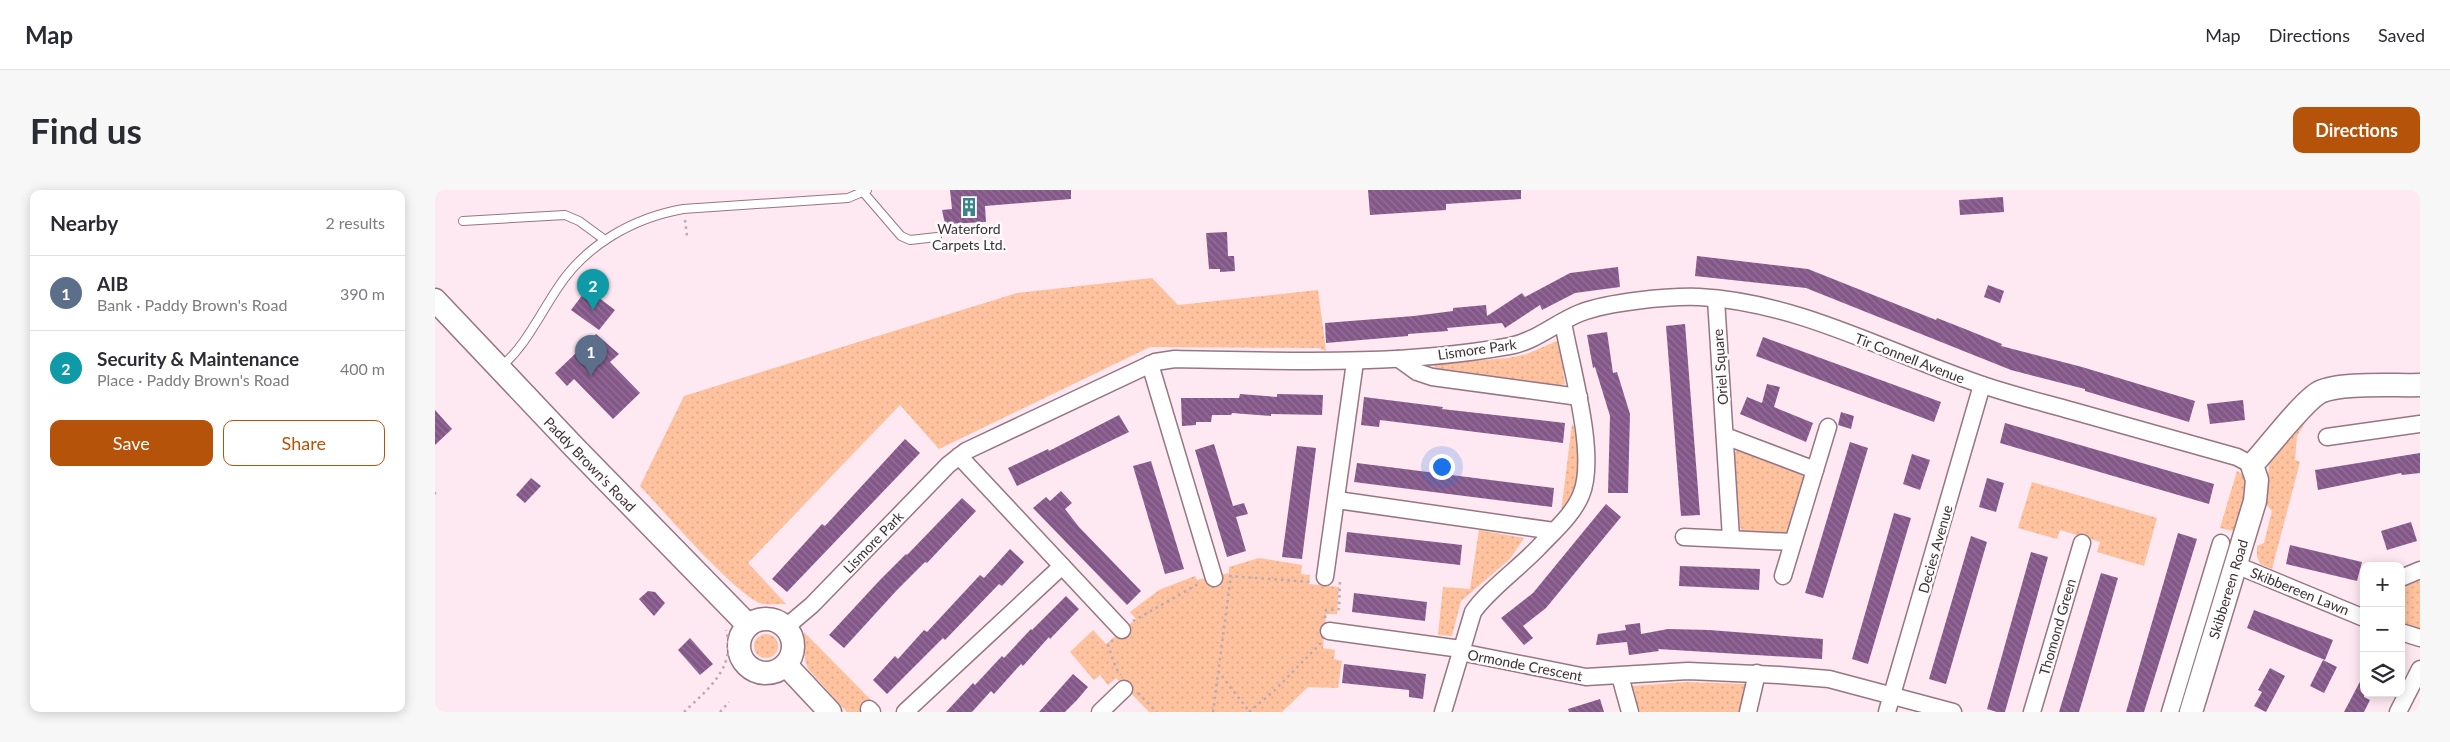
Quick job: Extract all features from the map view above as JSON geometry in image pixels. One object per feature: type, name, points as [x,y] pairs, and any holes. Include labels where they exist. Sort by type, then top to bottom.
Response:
[{"type":"street","name":"Tir Connell Avenue","points":[[1563,322],[1580,313],[1609,306],[1685,297],[1716,298],[1790,313],[1982,385],[2237,457],[2252,465]]},
{"type":"street","name":"Oriel Square","points":[[1716,298],[1731,538]]},
{"type":"street","name":"Paddy Brown's Road","points":[[435,300],[748,625]]},
{"type":"street","name":"Lismore Park","points":[[786,627],[813,605],[959,456],[991,438],[1150,364],[1175,359],[1355,362],[1399,359],[1512,346],[1529,341],[1563,322]]},
{"type":"street","points":[[1443,712],[1470,618],[1477,606],[1554,531],[1577,503],[1585,481],[1583,422],[1563,322]]},
{"type":"street","name":"Lismore Park","points":[[1399,359],[1424,375],[1579,397]]},
{"type":"street","points":[[1325,577],[1355,362]]},
{"type":"street","points":[[1150,364],[1215,578]]},
{"type":"street","name":"Decies Avenue","points":[[1887,712],[1982,385]]},
{"type":"street","points":[[2252,465],[2309,402],[2321,392],[2344,387],[2420,385]]},
{"type":"street","points":[[2327,437],[2420,424]]},
{"type":"street","points":[[1783,576],[1828,427]]},
{"type":"street","points":[[1725,436],[1815,470]]},
{"type":"street","points":[[959,456],[1122,630]]},
{"type":"street","name":"Skibbereen Road","points":[[2170,712],[2236,565],[2256,494],[2257,475],[2252,465]]},
{"type":"street","points":[[1337,500],[1554,531]]},
{"type":"street","points":[[1685,537],[1793,542]]},
{"type":"street","name":"Thomond Green","points":[[2032,712],[2082,543]]},
{"type":"street","name":"Skibbereen Road","points":[[2191,712],[2198,652],[2221,543]]},
{"type":"street","name":"Skibbereen Lawn","points":[[2236,565],[2360,616]]},
{"type":"street","points":[[905,712],[1062,566]]},
{"type":"street","points":[[2405,576],[2420,570]]},
{"type":"street","points":[[771,619],[786,627],[793,642],[793,650],[786,665],[773,672],[765,673],[758,672],[746,665],[741,657],[739,640],[748,625],[755,620],[771,619]]},
{"type":"street","points":[[1325,629],[1460,651]]},
{"type":"street","points":[[2405,633],[2420,638]]},
{"type":"street","name":"Ormonde Crescent","points":[[1460,651],[1577,676],[1620,676],[1671,671],[1757,673],[1829,679],[1953,712]]},
{"type":"street","points":[[786,665],[830,712]]},
{"type":"street","points":[[2398,712],[2420,669]]},
{"type":"street","points":[[1747,712],[1757,673]]},
{"type":"street","points":[[1620,676],[1629,712]]},
{"type":"street","points":[[1101,712],[1129,688]]},
{"type":"lane","points":[[500,368],[526,340],[566,276],[583,258],[605,240],[650,217],[683,209],[841,199],[866,191],[901,236],[910,240],[937,237]]},
{"type":"lane","points":[[463,221],[565,215],[579,221],[605,240]]},
{"type":"path","points":[[683,209],[687,236]]},
{"type":"path","points":[[1213,712],[1231,575]]},
{"type":"path","points":[[1157,712],[1129,688],[1116,668],[1108,645],[1136,618],[1197,585],[1215,578],[1231,575],[1325,583],[1325,577],[1339,579],[1341,582],[1339,608],[1326,610],[1325,629],[1321,646],[1249,712],[1218,671]]},
{"type":"path","points":[[684,712],[718,678],[725,667],[729,642],[726,629]]},
{"type":"path","points":[[719,712],[729,702]]},
{"type":"shaded area","points":[[1152,278],[1178,305],[1318,290],[1326,351],[1319,348],[1150,347],[939,449],[900,405],[748,563],[786,604],[763,604],[751,598],[736,586],[700,551],[640,486],[684,396],[1017,293]]},
{"type":"shaded area","points":[[1559,340],[1565,384],[1553,387],[1433,370],[1435,364],[1508,358],[1527,354]]},
{"type":"shaded area","points":[[2307,420],[2297,436],[2295,460],[2300,462],[2272,569],[2260,564],[2257,556],[2257,546],[2264,543],[2272,511],[2266,504],[2269,463]]},
{"type":"shaded area","points":[[1572,424],[1575,429],[1578,447],[1575,491],[1572,499],[1561,513]]},
{"type":"shaded area","points":[[1742,448],[1799,470],[1805,481],[1789,532],[1780,535],[1744,532],[1737,525],[1734,453]]},
{"type":"shaded area","points":[[2237,471],[2249,478],[2238,532],[2220,528]]},
{"type":"shaded area","points":[[2032,482],[2157,518],[2144,566],[2097,552],[2100,542],[2060,530],[2057,539],[2018,528]]},
{"type":"shaded area","points":[[1479,530],[1524,538],[1510,559],[1461,601],[1452,636],[1438,635],[1443,587],[1470,589]]},
{"type":"shaded area","points":[[1259,558],[1302,565],[1301,574],[1310,575],[1309,584],[1339,587],[1337,614],[1326,614],[1323,648],[1335,650],[1334,659],[1342,661],[1338,688],[1308,687],[1282,712],[1149,712],[1116,678],[1108,685],[1100,675],[1094,680],[1070,652],[1093,630],[1106,644],[1136,619],[1130,612],[1159,590],[1195,576],[1197,580],[1229,573],[1229,567]]},
{"type":"shaded area","points":[[2420,577],[2420,630],[2405,625],[2405,586]]},
{"type":"shaded area","points":[[804,632],[871,700],[861,709],[863,712],[847,712],[808,669],[805,660]]},
{"type":"shaded area","points":[[766,634],[771,635],[777,641],[777,651],[771,657],[766,658],[761,657],[755,651],[754,646],[755,641],[761,635]]},
{"type":"shaded area","points":[[1686,682],[1747,684],[1741,712],[1640,712],[1631,686]]},
{"type":"building","name":"Waterford Carpets Ltd.","points":[[950,190],[1071,190],[1071,199],[985,206],[986,222],[945,224],[942,210],[952,209]]},
{"type":"building","points":[[1368,190],[1521,190],[1521,199],[1446,204],[1446,210],[1370,215]]},
{"type":"building","points":[[2003,197],[2004,212],[1960,215],[1959,200]]},
{"type":"building","points":[[1227,232],[1228,256],[1234,256],[1235,271],[1220,272],[1220,269],[1209,269],[1206,233]]},
{"type":"building","points":[[1697,256],[1808,269],[1936,320],[1937,318],[1965,329],[2002,344],[2001,346],[2082,367],[2195,401],[2189,422],[2085,391],[2085,389],[2011,370],[1806,288],[1695,276]]},
{"type":"building","points":[[1618,267],[1620,287],[1575,293],[1542,310],[1540,305],[1505,328],[1502,323],[1447,328],[1448,331],[1408,334],[1408,336],[1326,343],[1325,323],[1414,316],[1453,311],[1453,308],[1486,305],[1487,316],[1522,293],[1525,297],[1570,273]]},
{"type":"building","points":[[1988,285],[2004,291],[2000,303],[1984,297]]},
{"type":"building","points":[[587,289],[615,310],[599,330],[571,310]]},
{"type":"building","points":[[1685,324],[1700,515],[1681,516],[1666,326]]},
{"type":"building","points":[[1607,332],[1613,373],[1617,372],[1630,414],[1628,493],[1608,493],[1610,416],[1595,367],[1593,368],[1587,335]]},
{"type":"building","points":[[596,334],[619,354],[610,362],[640,393],[613,419],[574,379],[567,386],[555,373]]},
{"type":"building","points":[[1763,337],[1941,402],[1934,422],[1756,356]]},
{"type":"building","points":[[1767,384],[1780,387],[1774,407],[1813,423],[1806,442],[1740,414],[1747,397],[1762,403]]},
{"type":"building","points":[[1240,394],[1277,397],[1277,394],[1323,395],[1322,415],[1271,414],[1271,416],[1232,413],[1231,415],[1212,415],[1211,422],[1196,422],[1196,425],[1182,426],[1181,398],[1239,398]]},
{"type":"building","points":[[1364,397],[1443,407],[1442,409],[1565,423],[1563,443],[1380,420],[1379,427],[1361,425]]},
{"type":"building","points":[[2243,400],[2245,420],[2210,424],[2207,404]]},
{"type":"building","points":[[435,410],[452,429],[435,445]]},
{"type":"building","points":[[1841,412],[1854,416],[1851,429],[1838,425]]},
{"type":"building","points":[[1119,415],[1129,432],[1017,486],[1008,468],[1048,449],[1049,451]]},
{"type":"building","points":[[2005,423],[2214,484],[2209,504],[2000,443]]},
{"type":"building","points":[[905,439],[920,453],[787,592],[772,579],[822,524],[825,526]]},
{"type":"building","points":[[1850,442],[1868,448],[1823,598],[1805,593]]},
{"type":"building","points":[[1214,444],[1233,506],[1244,503],[1248,514],[1236,517],[1246,551],[1227,557],[1195,450]]},
{"type":"building","points":[[1297,446],[1316,448],[1302,559],[1282,557]]},
{"type":"building","points":[[2420,453],[2420,473],[2402,475],[2401,473],[2318,490],[2315,470]]},
{"type":"building","points":[[1912,454],[1930,460],[1920,490],[1903,484]]},
{"type":"building","points":[[1151,461],[1184,569],[1165,574],[1133,466]]},
{"type":"building","points":[[1357,463],[1554,488],[1552,507],[1354,482]]},
{"type":"building","points":[[531,478],[541,486],[525,503],[516,495]]},
{"type":"building","points":[[1987,478],[2004,483],[1996,512],[1979,507]]},
{"type":"building","points":[[1061,491],[1072,503],[1065,509],[1079,527],[1141,591],[1127,605],[1033,508],[1046,497],[1050,501]]},
{"type":"building","points":[[962,498],[976,511],[927,563],[925,562],[897,590],[844,648],[829,635],[879,581]]},
{"type":"building","points":[[1606,504],[1621,517],[1546,608],[1523,626],[1533,638],[1524,645],[1501,618],[1533,593]]},
{"type":"building","points":[[1894,513],[1911,518],[1868,664],[1852,659]]},
{"type":"building","points":[[2411,522],[2417,541],[2387,550],[2381,531]]},
{"type":"building","points":[[1347,532],[1462,545],[1460,565],[1345,552]]},
{"type":"building","points":[[2178,533],[2197,539],[2144,712],[2126,712]]},
{"type":"building","points":[[1971,536],[1987,542],[1946,684],[1929,679]]},
{"type":"building","points":[[2290,545],[2362,562],[2360,562],[2357,581],[2286,564]]},
{"type":"building","points":[[1010,549],[1024,562],[1002,586],[999,584],[945,640],[943,638],[887,694],[873,680],[895,656],[898,659],[924,630],[927,632],[980,575],[984,578]]},
{"type":"building","points":[[2031,552],[2048,557],[2005,712],[1997,712],[1987,709]]},
{"type":"building","points":[[1680,566],[1760,569],[1759,590],[1679,586]]},
{"type":"building","points":[[2101,573],[2118,578],[2079,712],[2059,712]]},
{"type":"building","points":[[648,591],[655,592],[665,603],[654,616],[639,599]]},
{"type":"building","points":[[1354,593],[1427,602],[1425,621],[1352,612]]},
{"type":"building","points":[[1066,596],[1079,609],[1050,639],[1049,637],[1023,666],[1021,664],[994,694],[991,691],[972,712],[946,712],[973,683],[975,685],[1002,656],[1004,658]]},
{"type":"building","points":[[2254,610],[2333,640],[2325,660],[2247,628]]},
{"type":"building","points":[[1640,623],[1641,634],[1668,629],[1709,630],[1823,639],[1822,659],[1658,649],[1659,651],[1629,655],[1627,642],[1596,645],[1598,634],[1626,630],[1625,625]]},
{"type":"building","points":[[690,638],[713,664],[700,675],[678,650]]},
{"type":"building","points":[[2323,660],[2337,667],[2324,693],[2310,686]]},
{"type":"building","points":[[1344,664],[1426,674],[1423,699],[1409,697],[1409,690],[1342,683]]},
{"type":"building","points":[[2270,668],[2285,676],[2266,712],[2254,706],[2262,692],[2258,690]]},
{"type":"building","points":[[1073,674],[1088,687],[1077,700],[1065,712],[1039,712]]},
{"type":"building","points":[[2360,682],[2360,697],[2370,700],[2364,712],[2344,712]]},
{"type":"building","points":[[1600,699],[1604,712],[1569,712],[1568,709]]},
{"type":"place","name":"Waterford Carpets Ltd.","points":[[969,207]]},
{"type":"place","name":"Security & Maintenance","points":[[593,310]]},
{"type":"place","name":"AIB","points":[[591,376]]}]
